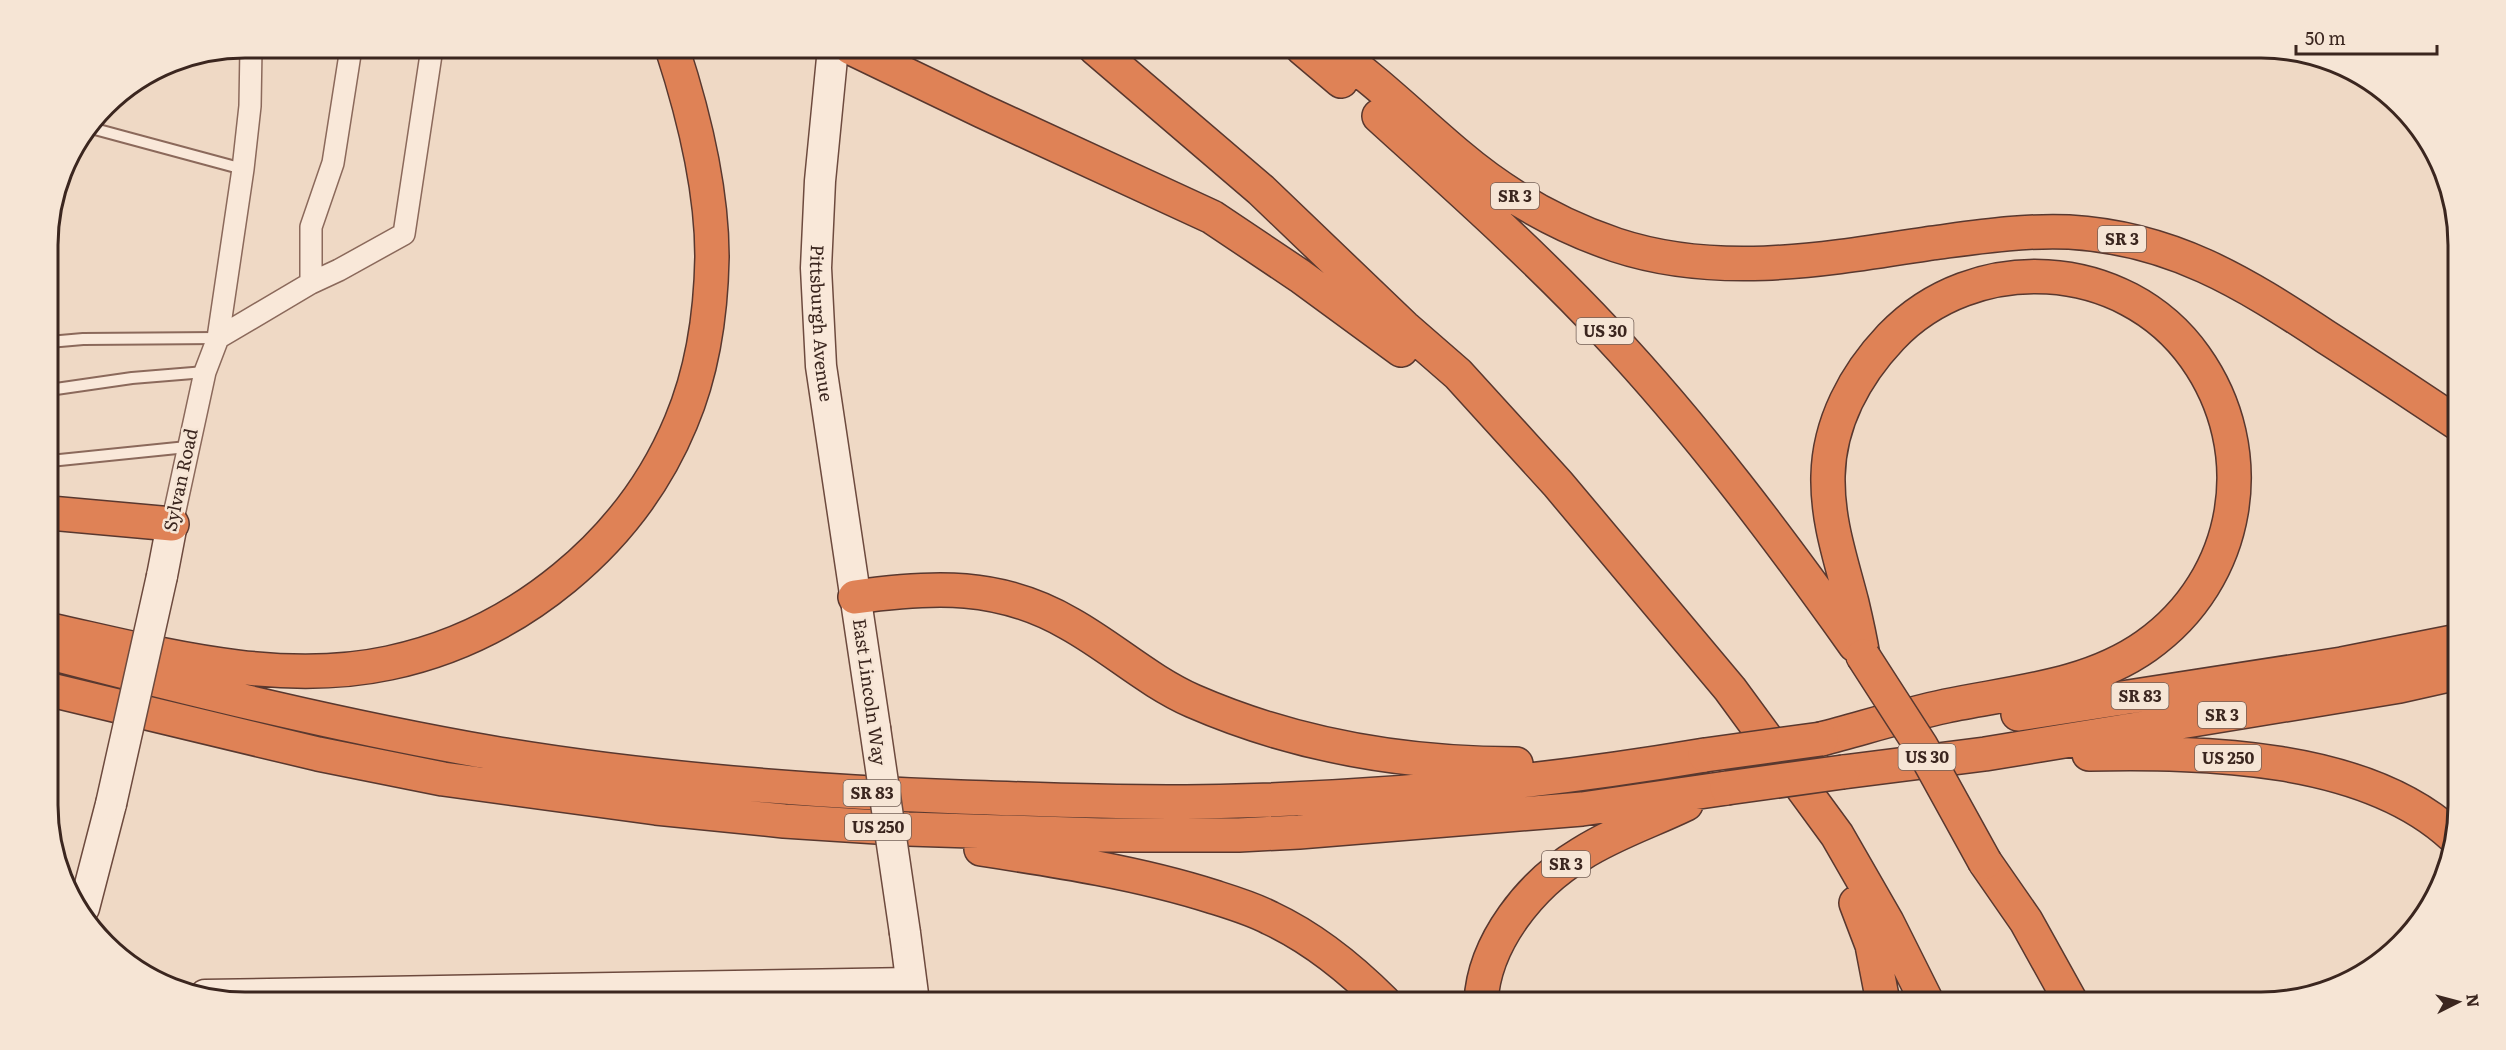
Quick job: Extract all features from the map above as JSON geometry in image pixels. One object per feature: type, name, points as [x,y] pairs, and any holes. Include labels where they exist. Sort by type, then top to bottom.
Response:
[{"type":"highway","name":"US 30","points":[[1314,58],[1397,132],[1605,331],[1662,394],[1767,525],[1863,656],[1921,747],[1985,862],[2043,991]]},
{"type":"highway","name":"SR 3","points":[[1345,58],[1461,158],[1501,188],[1546,215],[1620,246],[1698,261],[1772,264],[1984,236],[2025,233],[2068,232],[2130,240],[2175,253],[2230,276],[2283,308],[2448,417]]},
{"type":"highway","points":[[58,631],[231,665],[296,671],[352,668],[410,658],[481,632],[531,603],[579,566],[607,537],[639,497],[663,458],[681,423],[695,381],[704,341],[711,273],[709,217],[692,116],[675,59]]},
{"type":"highway","points":[[873,59],[1212,217],[1368,324],[1428,371],[1558,484]]},
{"type":"highway","points":[[1107,59],[1237,169],[1404,327],[1458,374],[1558,484],[1730,689],[1838,835],[1887,922],[1922,991]]},
{"type":"highway","points":[[1821,739],[1945,706],[2039,690],[2092,673],[2144,647],[2183,614],[2205,585],[2222,550],[2233,503],[2234,476],[2233,452],[2223,412],[2206,375],[2183,342],[2152,316],[2124,298],[2085,283],[2042,276],[1992,279],[1971,286],[1931,304],[1895,333],[1860,374],[1848,395],[1833,439],[1828,472],[1828,504],[1832,532],[1852,602],[1863,656]]},
{"type":"highway","points":[[59,514],[172,525]]},
{"type":"highway","points":[[855,597],[909,589],[946,589],[978,592],[1030,605],[1071,624],[1173,692],[1232,716],[1298,738],[1331,745],[1401,756],[1486,764],[1527,764],[1601,757],[1664,762]]},
{"type":"highway","name":"SR 83","points":[[58,655],[181,687],[336,723],[495,753],[661,776],[828,791],[1095,801],[1240,801],[1447,789],[1664,762],[2098,702],[2342,664],[2448,643]]},
{"type":"highway","name":"SR 3","points":[[1985,754],[2400,686],[2448,676]]},
{"type":"highway","name":"US 250","points":[[58,692],[318,754],[443,779],[601,802],[784,821],[908,829],[1112,835],[1239,835],[1299,832],[1582,808],[1985,754],[2174,753],[2270,761],[2315,770],[2382,792],[2418,809],[2445,830]]},
{"type":"highway","points":[[443,779],[515,802],[549,810],[794,836],[951,846],[1050,860],[1148,878],[1270,917],[1325,950],[1374,991]]},
{"type":"highway","name":"SR 3","points":[[1483,991],[1492,953],[1516,914],[1563,866],[1602,842],[1722,789]]},
{"type":"highway","points":[[1838,835],[1852,892],[1872,945],[1881,991]]},
{"type":"highway","points":[[1985,862],[2026,921],[2065,991]]},
{"type":"street","name":"Sylvan Road","points":[[86,901],[111,804],[162,576],[187,447],[205,372],[218,338],[243,169],[250,106],[250,59]]},
{"type":"street","points":[[311,283],[311,227],[333,163],[349,59]]},
{"type":"street","points":[[218,338],[311,283],[404,234],[430,59]]},
{"type":"street","name":"Pittsburgh Avenue","points":[[832,59],[820,181],[816,268],[822,366],[855,597]]},
{"type":"street","name":"East Lincoln Way","points":[[855,597],[913,992]]},
{"type":"lane","points":[[99,130],[243,169]]},
{"type":"lane","points":[[59,341],[218,338]]},
{"type":"lane","points":[[59,389],[132,378],[205,372]]},
{"type":"lane","points":[[59,459],[187,447]]}]
